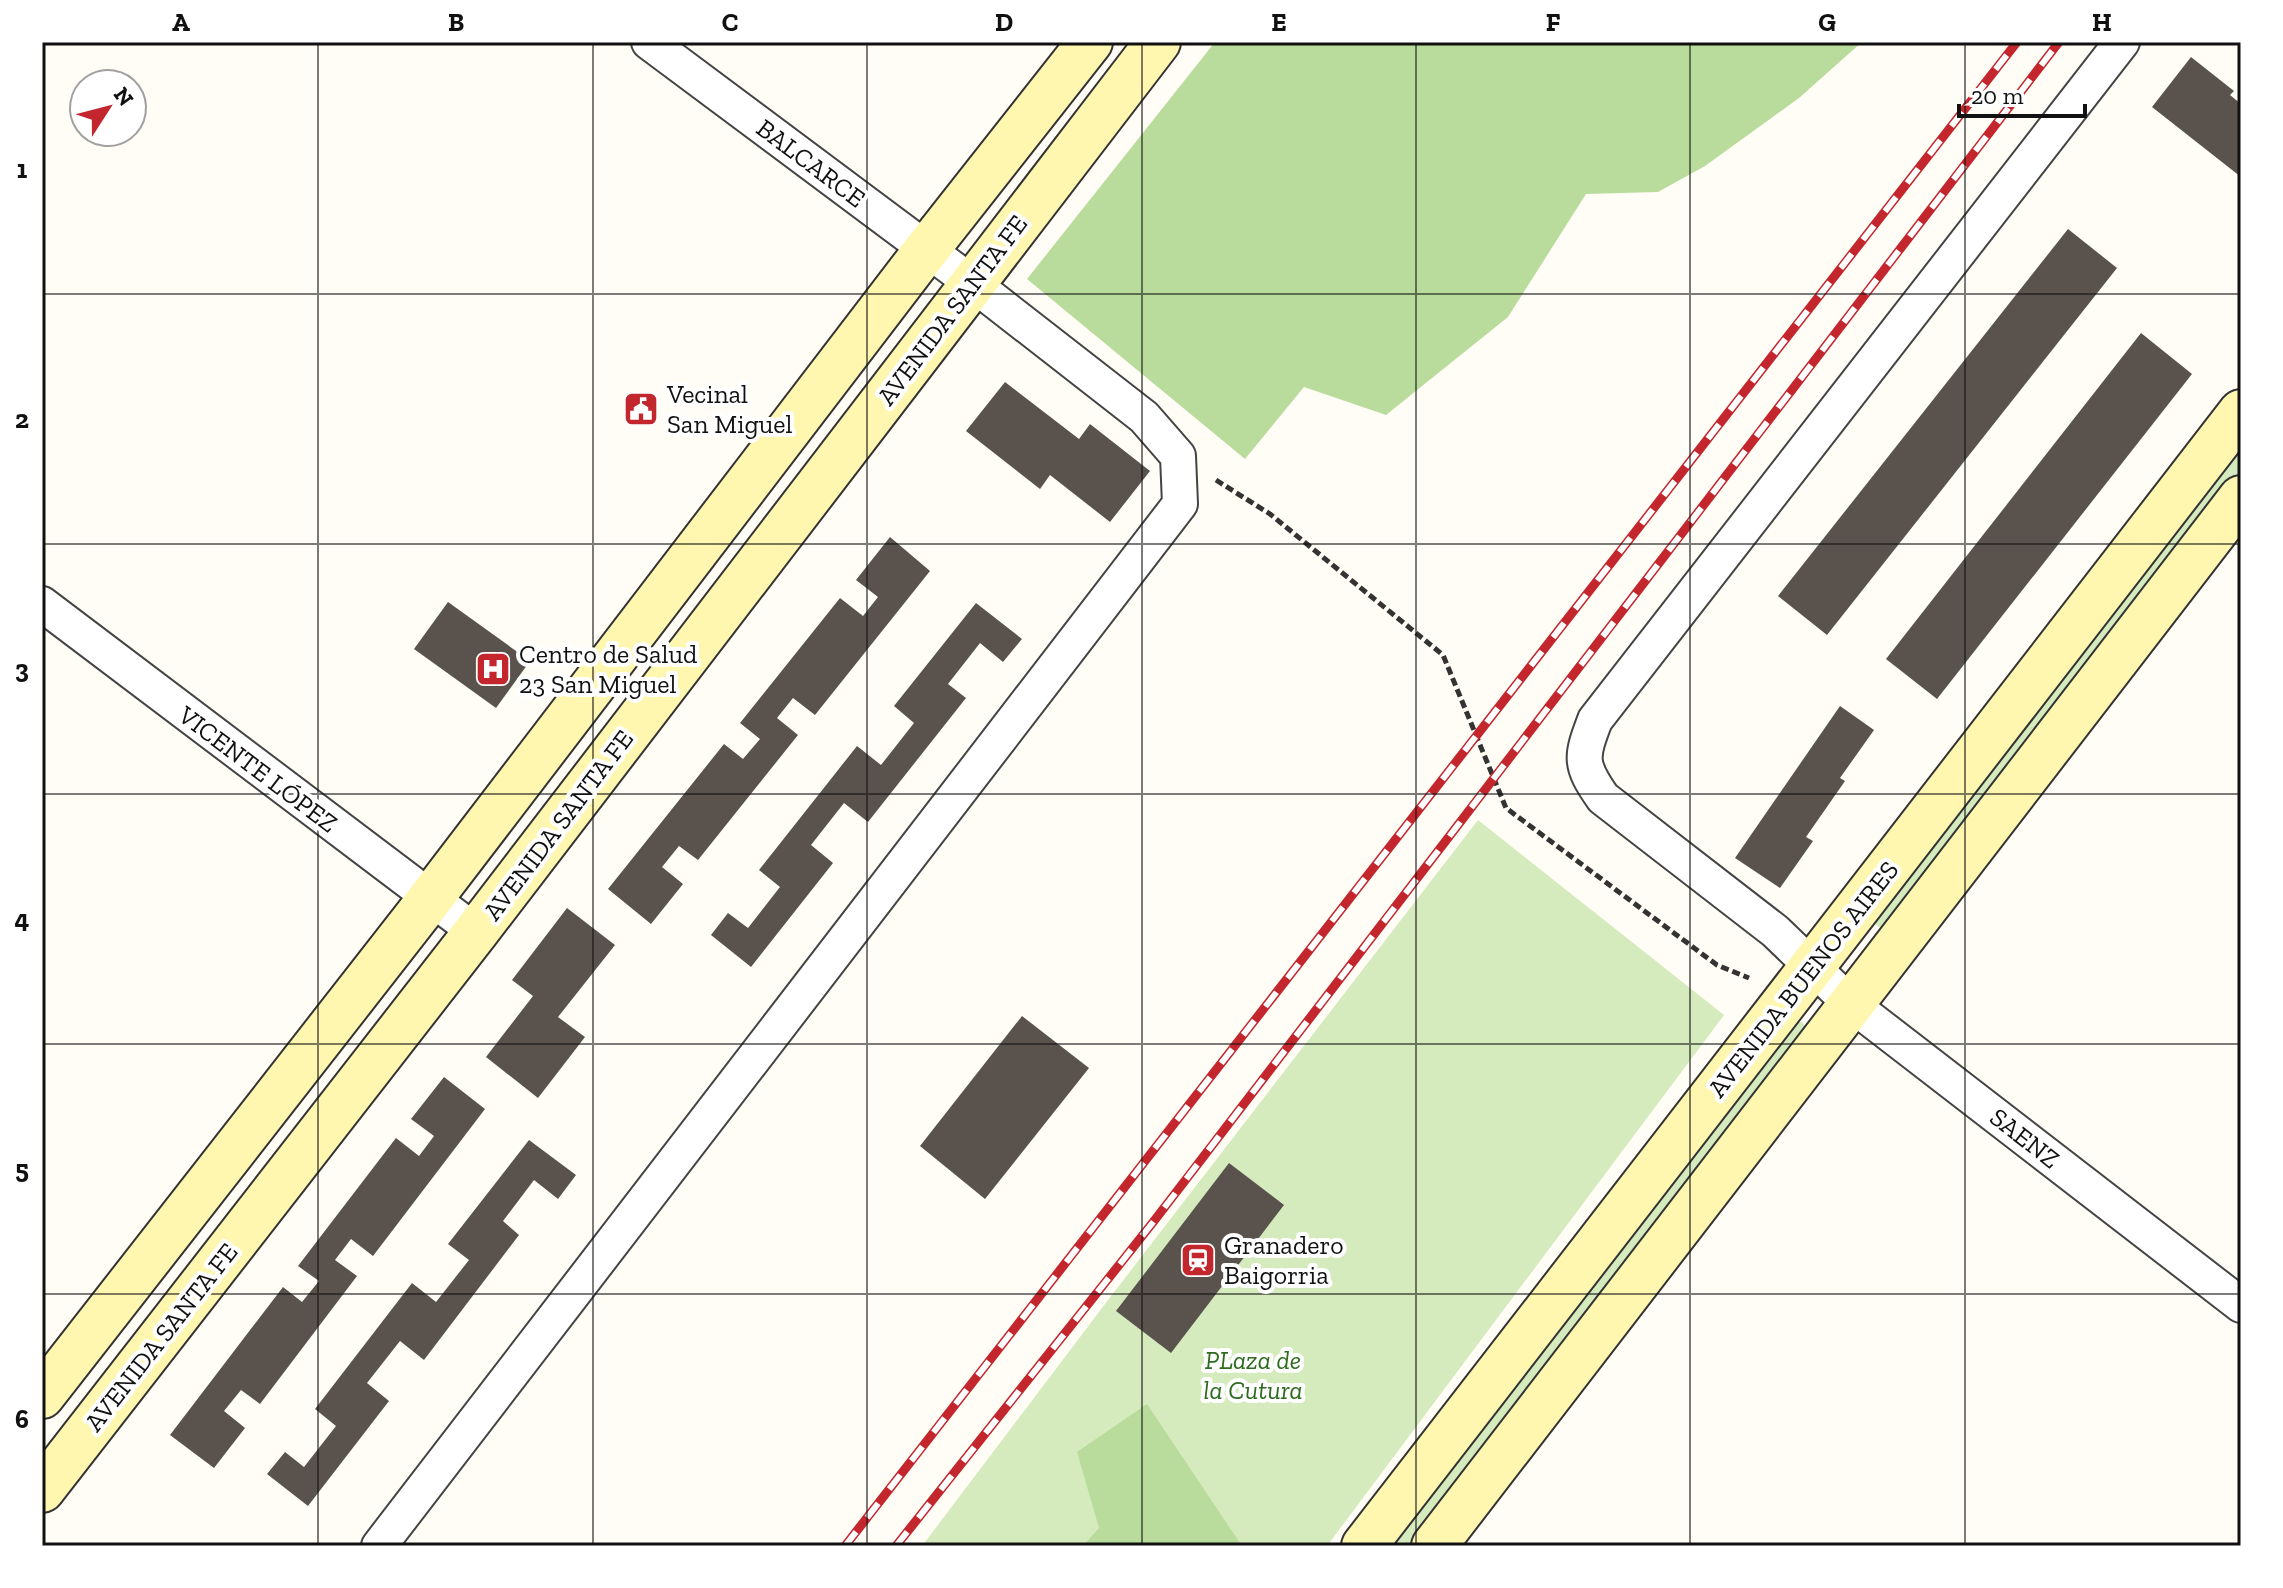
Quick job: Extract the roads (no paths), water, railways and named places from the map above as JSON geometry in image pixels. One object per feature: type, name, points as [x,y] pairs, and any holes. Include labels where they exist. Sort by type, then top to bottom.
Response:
[{"type":"main road","points":[[42,1396],[430,899],[927,249],[1090,42]]},
{"type":"main road","name":"AVENIDA SANTA FE","points":[[42,1490],[476,932],[1158,42]]},
{"type":"main road","name":"AVENIDA BUENOS AIRES","points":[[1364,1546],[2241,412]]},
{"type":"main road","name":"AVENIDA BUENOS AIRES","points":[[1434,1546],[2241,498]]},
{"type":"street","name":"BALCARCE","points":[[379,1546],[1180,504],[1178,456],[1144,417],[972,283],[649,42]]},
{"type":"street","name":"SAENZ","points":[[2122,42],[1595,720],[1583,751],[1589,778],[1603,798],[1775,931],[1801,981],[1851,1004],[2241,1305]]},
{"type":"street","name":"VICENTE LÓPEZ","points":[[42,604],[476,932]]},
{"type":"railway","points":[[845,1546],[2017,42]]},
{"type":"railway","points":[[896,1546],[1154,1221],[2059,42]]},
{"type":"place","name":"Vecinal San Miguel","points":[[641,409]]},
{"type":"place","name":"Centro de Salud 23 San Miguel","points":[[493,669]]},
{"type":"place","name":"Granadero Baigorria","points":[[1198,1260]]},
{"type":"park label","name":"PLaza de la Cutura","points":[[1253,1375]]}]
